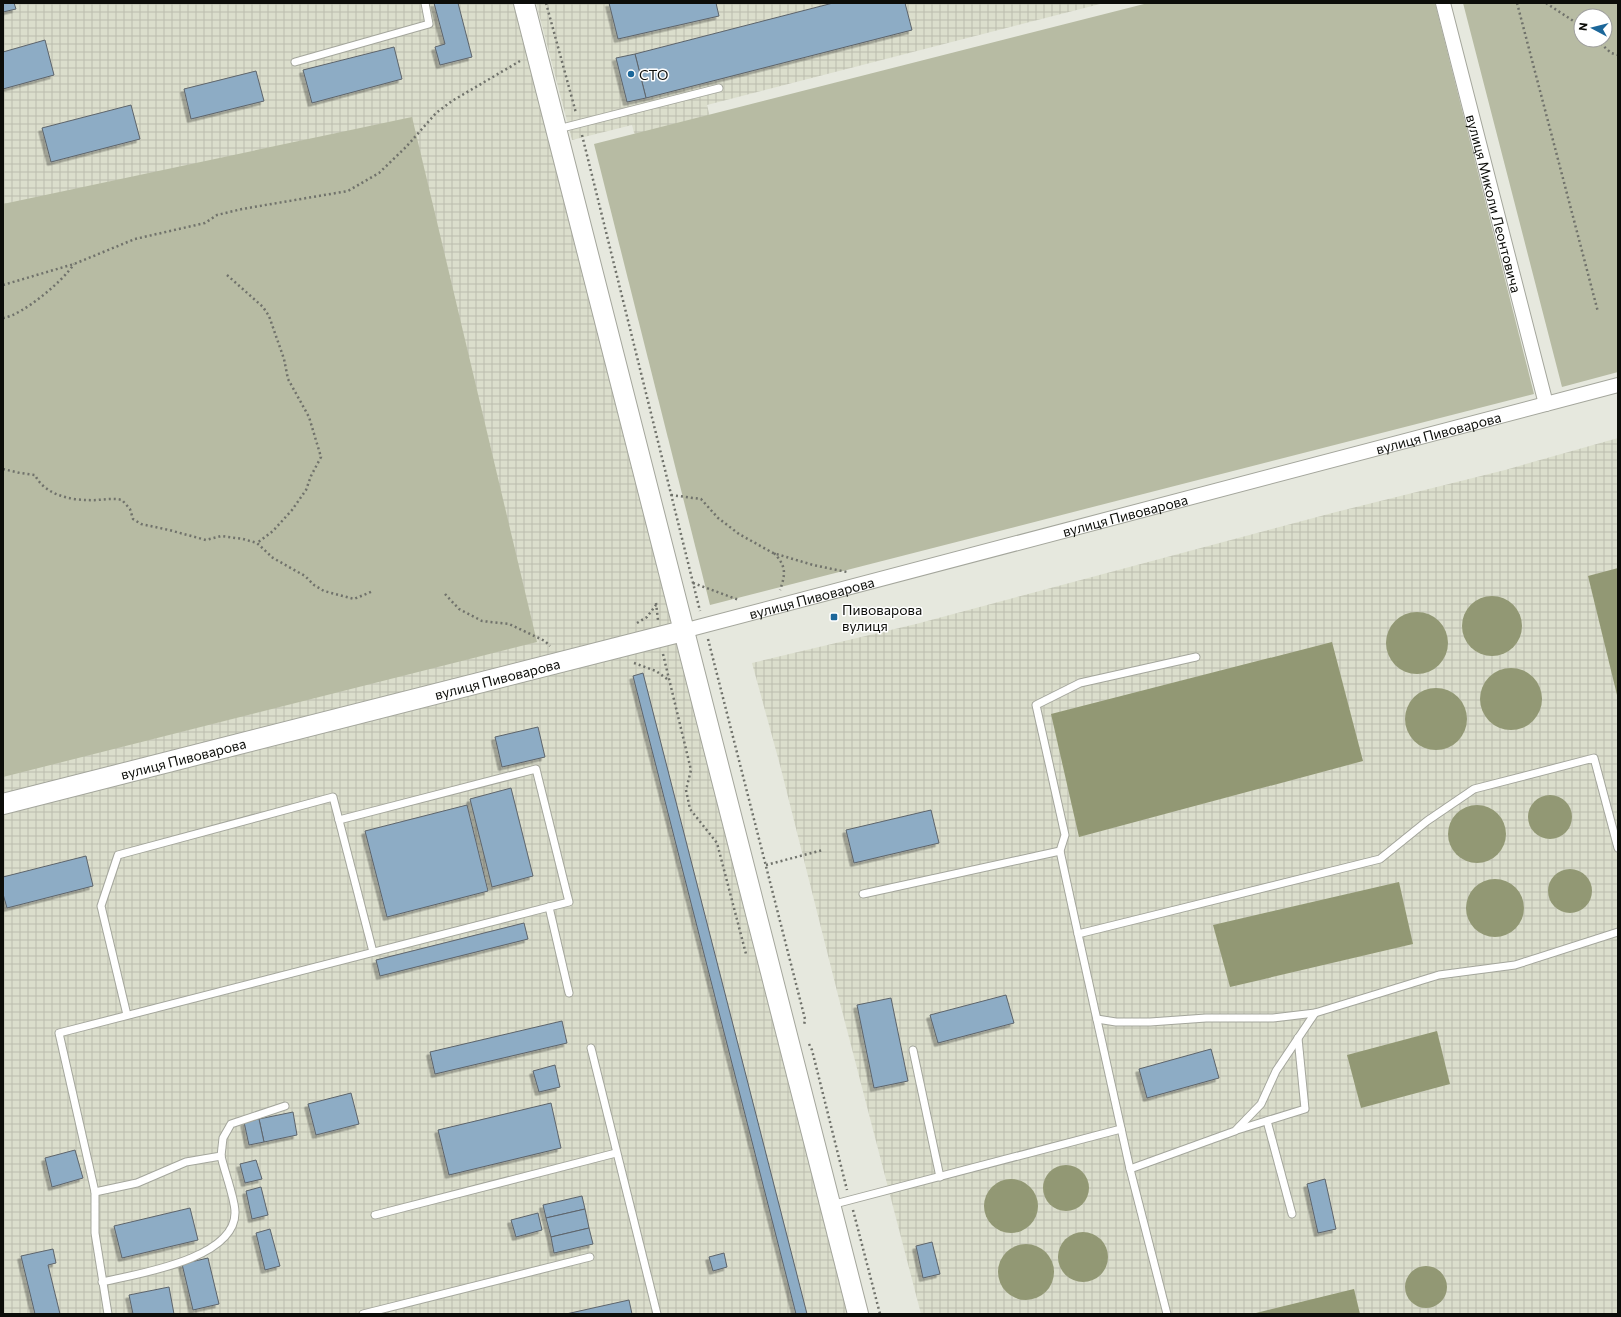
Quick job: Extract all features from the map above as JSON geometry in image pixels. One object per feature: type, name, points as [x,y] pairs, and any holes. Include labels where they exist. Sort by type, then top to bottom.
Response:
[{"type":"main road","points":[[524,3],[858,1314]]},
{"type":"main road","name":"вулиця Пивоварова","points":[[3,804],[683,631]]},
{"type":"street","name":"вулиця Миколи Леонтовича","points":[[1443,3],[1546,404]]},
{"type":"street","name":"вулиця Пивоварова","points":[[683,631],[1618,385]]},
{"type":"lane","points":[[295,62],[429,24],[425,3]]},
{"type":"lane","points":[[556,129],[719,88]]},
{"type":"lane","points":[[1167,1314],[1130,1169],[1060,851],[1065,836],[1036,705],[1080,683],[1196,657]]},
{"type":"lane","points":[[1078,934],[1380,858],[1428,821],[1474,789],[1594,758],[1618,848]]},
{"type":"lane","points":[[108,1314],[95,1233],[95,1192],[59,1033],[569,902],[536,769],[339,820]]},
{"type":"lane","points":[[127,1015],[101,906],[118,855],[333,797],[373,952]]},
{"type":"lane","points":[[863,894],[1060,851]]},
{"type":"lane","points":[[549,907],[569,993]]},
{"type":"lane","points":[[1097,1019],[1116,1022],[1150,1022],[1206,1018],[1273,1018],[1315,1013],[1439,975],[1515,965],[1618,932]]},
{"type":"lane","points":[[1235,1131],[1261,1104],[1276,1071],[1315,1013]]},
{"type":"lane","points":[[1130,1169],[1235,1131],[1305,1109],[1298,1038]]},
{"type":"lane","points":[[591,1048],[657,1314]]},
{"type":"lane","points":[[913,1050],[940,1177]]},
{"type":"lane","points":[[102,1282],[157,1269],[190,1258],[213,1248],[229,1233],[235,1212],[221,1156],[223,1138],[231,1124],[285,1106]]},
{"type":"lane","points":[[1267,1121],[1292,1214]]},
{"type":"lane","points":[[830,1206],[1121,1129]]},
{"type":"lane","points":[[375,1215],[616,1153]]},
{"type":"lane","points":[[95,1192],[137,1183],[186,1162],[221,1156]]},
{"type":"lane","points":[[363,1314],[590,1257]]},
{"type":"path","points":[[546,3],[579,124],[693,583],[805,1019],[804,1033]]},
{"type":"path","points":[[1517,3],[1598,312]]},
{"type":"path","points":[[1546,3],[1573,21]]},
{"type":"path","points":[[1606,48],[1612,53],[1618,54]]},
{"type":"path","points":[[3,285],[74,264],[135,239],[205,223],[217,216],[242,209],[348,191],[379,173],[406,147],[436,113],[452,101],[520,60]]},
{"type":"path","points":[[3,318],[24,310],[68,274],[74,264]]},
{"type":"path","points":[[227,275],[263,307],[269,316],[284,359],[288,379],[310,417],[321,457],[310,476],[306,490],[292,510],[273,531],[257,543]]},
{"type":"path","points":[[3,469],[35,475],[45,488],[55,493],[75,499],[122,500],[130,509],[133,519],[140,524],[206,540],[221,536],[243,538],[257,543],[273,558],[305,576],[314,585],[324,591],[354,600],[373,591]]},
{"type":"path","points":[[671,495],[700,499],[718,518],[739,534],[773,553],[813,565],[858,574],[869,582]]},
{"type":"path","points":[[693,583],[768,609],[784,580],[783,563],[773,553]]},
{"type":"path","points":[[445,594],[458,609],[482,621],[509,624],[545,641],[553,649]]},
{"type":"path","points":[[664,664],[691,770],[686,790],[690,809],[717,843]]},
{"type":"path","points":[[766,865],[823,850]]},
{"type":"path","points":[[805,1039],[812,1050],[880,1314]]},
{"type":"shaded area","points":[[3,3],[515,3],[850,1314],[3,1314]]},
{"type":"shaded area","points":[[536,3],[1104,3],[707,105],[726,181],[652,200],[632,125],[572,140]]},
{"type":"shaded area","points":[[1148,3],[1435,3],[1534,394],[710,605],[594,144]]},
{"type":"shaded area","points":[[1463,3],[1618,3],[1618,372],[1562,387]]},
{"type":"shaded area","points":[[412,117],[537,642],[3,777],[3,204]]},
{"type":"shaded area","points":[[1618,438],[1618,1314],[921,1314],[780,765],[752,663],[916,624],[1336,512],[1505,470]]},
{"type":"shaded area","points":[[1618,568],[1618,694],[1617,695],[1588,576]]},
{"type":"shaded area","points":[[1492,596],[1509,601],[1517,609],[1522,626],[1517,643],[1509,651],[1492,656],[1475,651],[1467,643],[1462,626],[1467,609],[1475,601]]},
{"type":"shaded area","points":[[1417,612],[1429,615],[1439,621],[1445,631],[1448,643],[1445,655],[1439,665],[1429,671],[1417,674],[1405,671],[1395,665],[1389,655],[1386,643],[1389,631],[1395,621],[1405,615]]},
{"type":"shaded area","points":[[1332,642],[1363,761],[1079,837],[1051,714]]},
{"type":"shaded area","points":[[1511,668],[1528,673],[1533,677],[1537,682],[1542,699],[1537,716],[1533,721],[1528,725],[1511,730],[1494,725],[1489,721],[1485,716],[1480,699],[1485,682],[1489,677],[1494,673]]},
{"type":"shaded area","points":[[1430,688],[1442,688],[1458,697],[1465,707],[1467,719],[1465,731],[1458,741],[1442,750],[1430,750],[1419,745],[1410,736],[1405,725],[1405,713],[1410,702],[1419,693]]},
{"type":"shaded area","points":[[1546,795],[1554,795],[1559,796],[1566,801],[1571,808],[1571,826],[1566,833],[1559,838],[1546,839],[1538,836],[1531,829],[1528,821],[1528,813],[1531,805],[1538,798]]},
{"type":"shaded area","points":[[1477,805],[1493,810],[1501,818],[1506,834],[1501,850],[1493,858],[1477,863],[1461,858],[1453,850],[1448,834],[1453,818],[1461,810]]},
{"type":"shaded area","points":[[1566,869],[1574,869],[1586,875],[1592,887],[1592,895],[1586,907],[1574,913],[1566,913],[1554,907],[1548,895],[1548,887],[1554,875]]},
{"type":"shaded area","points":[[1495,879],[1511,884],[1519,892],[1524,908],[1519,924],[1511,932],[1495,937],[1479,932],[1471,924],[1466,908],[1471,892],[1479,884]]},
{"type":"shaded area","points":[[1399,882],[1413,944],[1230,987],[1213,925]]},
{"type":"shaded area","points":[[1437,1031],[1450,1084],[1361,1108],[1347,1055]]},
{"type":"shaded area","points":[[1061,1165],[1071,1165],[1083,1171],[1088,1179],[1088,1197],[1083,1205],[1075,1210],[1061,1211],[1053,1208],[1046,1201],[1043,1193],[1043,1183],[1046,1175],[1053,1168]]},
{"type":"shaded area","points":[[1006,1179],[1016,1179],[1026,1183],[1034,1191],[1038,1201],[1038,1211],[1034,1221],[1026,1229],[1016,1233],[1006,1233],[996,1229],[988,1221],[984,1211],[984,1201],[988,1191],[996,1183]]},
{"type":"shaded area","points":[[1083,1232],[1092,1234],[1101,1239],[1106,1248],[1108,1257],[1106,1266],[1101,1275],[1092,1280],[1083,1282],[1074,1280],[1065,1275],[1060,1266],[1058,1257],[1060,1248],[1065,1239],[1074,1234]]},
{"type":"shaded area","points":[[1020,1244],[1032,1244],[1042,1248],[1050,1256],[1054,1266],[1054,1278],[1050,1288],[1042,1296],[1032,1300],[1020,1300],[1010,1296],[1002,1288],[998,1278],[998,1266],[1002,1256],[1010,1248]]},
{"type":"shaded area","points":[[1422,1266],[1430,1266],[1438,1269],[1444,1275],[1447,1287],[1444,1299],[1438,1305],[1430,1308],[1422,1308],[1414,1305],[1408,1299],[1405,1291],[1405,1283],[1408,1275],[1414,1269]]},
{"type":"shaded area","points":[[1354,1289],[1360,1314],[1252,1314]]},
{"type":"building","points":[[3,3],[14,3],[16,9],[3,12]]},
{"type":"building","points":[[434,3],[458,3],[472,57],[440,65],[435,47],[445,44]]},
{"type":"building","points":[[609,3],[716,3],[719,16],[618,39]]},
{"type":"building","points":[[833,3],[905,3],[912,30],[646,98],[635,54]]},
{"type":"building","points":[[45,40],[54,75],[3,89],[3,52]]},
{"type":"building","points":[[394,47],[402,79],[312,103],[303,70]]},
{"type":"building","points":[[635,54],[646,98],[627,102],[616,58]]},
{"type":"building","points":[[256,71],[264,101],[191,119],[184,89]]},
{"type":"building","points":[[131,105],[140,139],[51,162],[42,128]]},
{"type":"building","points":[[643,673],[807,1314],[796,1314],[633,676]]},
{"type":"building","points":[[538,727],[545,757],[502,767],[495,737]]},
{"type":"building","points":[[511,788],[533,876],[492,887],[470,799]]},
{"type":"building","points":[[467,805],[488,891],[387,917],[365,831]]},
{"type":"building","points":[[931,810],[939,843],[854,863],[846,830]]},
{"type":"building","points":[[86,856],[93,886],[7,908],[3,894],[3,877]]},
{"type":"building","points":[[524,923],[528,939],[380,976],[376,960]]},
{"type":"building","points":[[1006,995],[1014,1023],[938,1043],[930,1015]]},
{"type":"building","points":[[891,998],[908,1081],[874,1088],[857,1005]]},
{"type":"building","points":[[562,1021],[567,1043],[435,1074],[430,1052]]},
{"type":"building","points":[[1211,1049],[1219,1078],[1147,1098],[1139,1069]]},
{"type":"building","points":[[555,1065],[560,1087],[539,1092],[533,1071]]},
{"type":"building","points":[[351,1093],[359,1124],[316,1135],[308,1104]]},
{"type":"building","points":[[551,1103],[561,1148],[449,1175],[438,1130]]},
{"type":"building","points":[[293,1112],[297,1135],[264,1142],[259,1119]]},
{"type":"building","points":[[259,1119],[264,1142],[249,1145],[244,1122]]},
{"type":"building","points":[[75,1150],[83,1178],[52,1187],[45,1158]]},
{"type":"building","points":[[256,1160],[262,1179],[245,1183],[240,1164]]},
{"type":"building","points":[[1325,1179],[1336,1229],[1318,1233],[1307,1184]]},
{"type":"building","points":[[261,1187],[268,1215],[252,1219],[246,1191]]},
{"type":"building","points":[[582,1196],[585,1209],[546,1218],[543,1205]]},
{"type":"building","points":[[190,1208],[198,1240],[122,1258],[114,1226]]},
{"type":"building","points":[[585,1209],[589,1228],[551,1237],[546,1218]]},
{"type":"building","points":[[538,1213],[542,1230],[516,1237],[511,1220]]},
{"type":"building","points":[[589,1228],[593,1244],[554,1253],[551,1237]]},
{"type":"building","points":[[270,1229],[280,1266],[265,1270],[256,1233]]},
{"type":"building","points":[[932,1242],[940,1274],[923,1278],[916,1246]]},
{"type":"building","points":[[53,1249],[56,1263],[48,1265],[60,1314],[35,1314],[21,1256]]},
{"type":"building","points":[[724,1253],[727,1267],[713,1271],[709,1257]]},
{"type":"building","points":[[208,1258],[219,1304],[193,1310],[182,1264]]},
{"type":"building","points":[[169,1287],[174,1314],[133,1314],[129,1295]]},
{"type":"building","points":[[629,1300],[632,1314],[566,1314]]},
{"type":"place","name":"СТО","points":[[631,74]]},
{"type":"place","name":"Пивоварова вулиця","points":[[834,617]]}]
